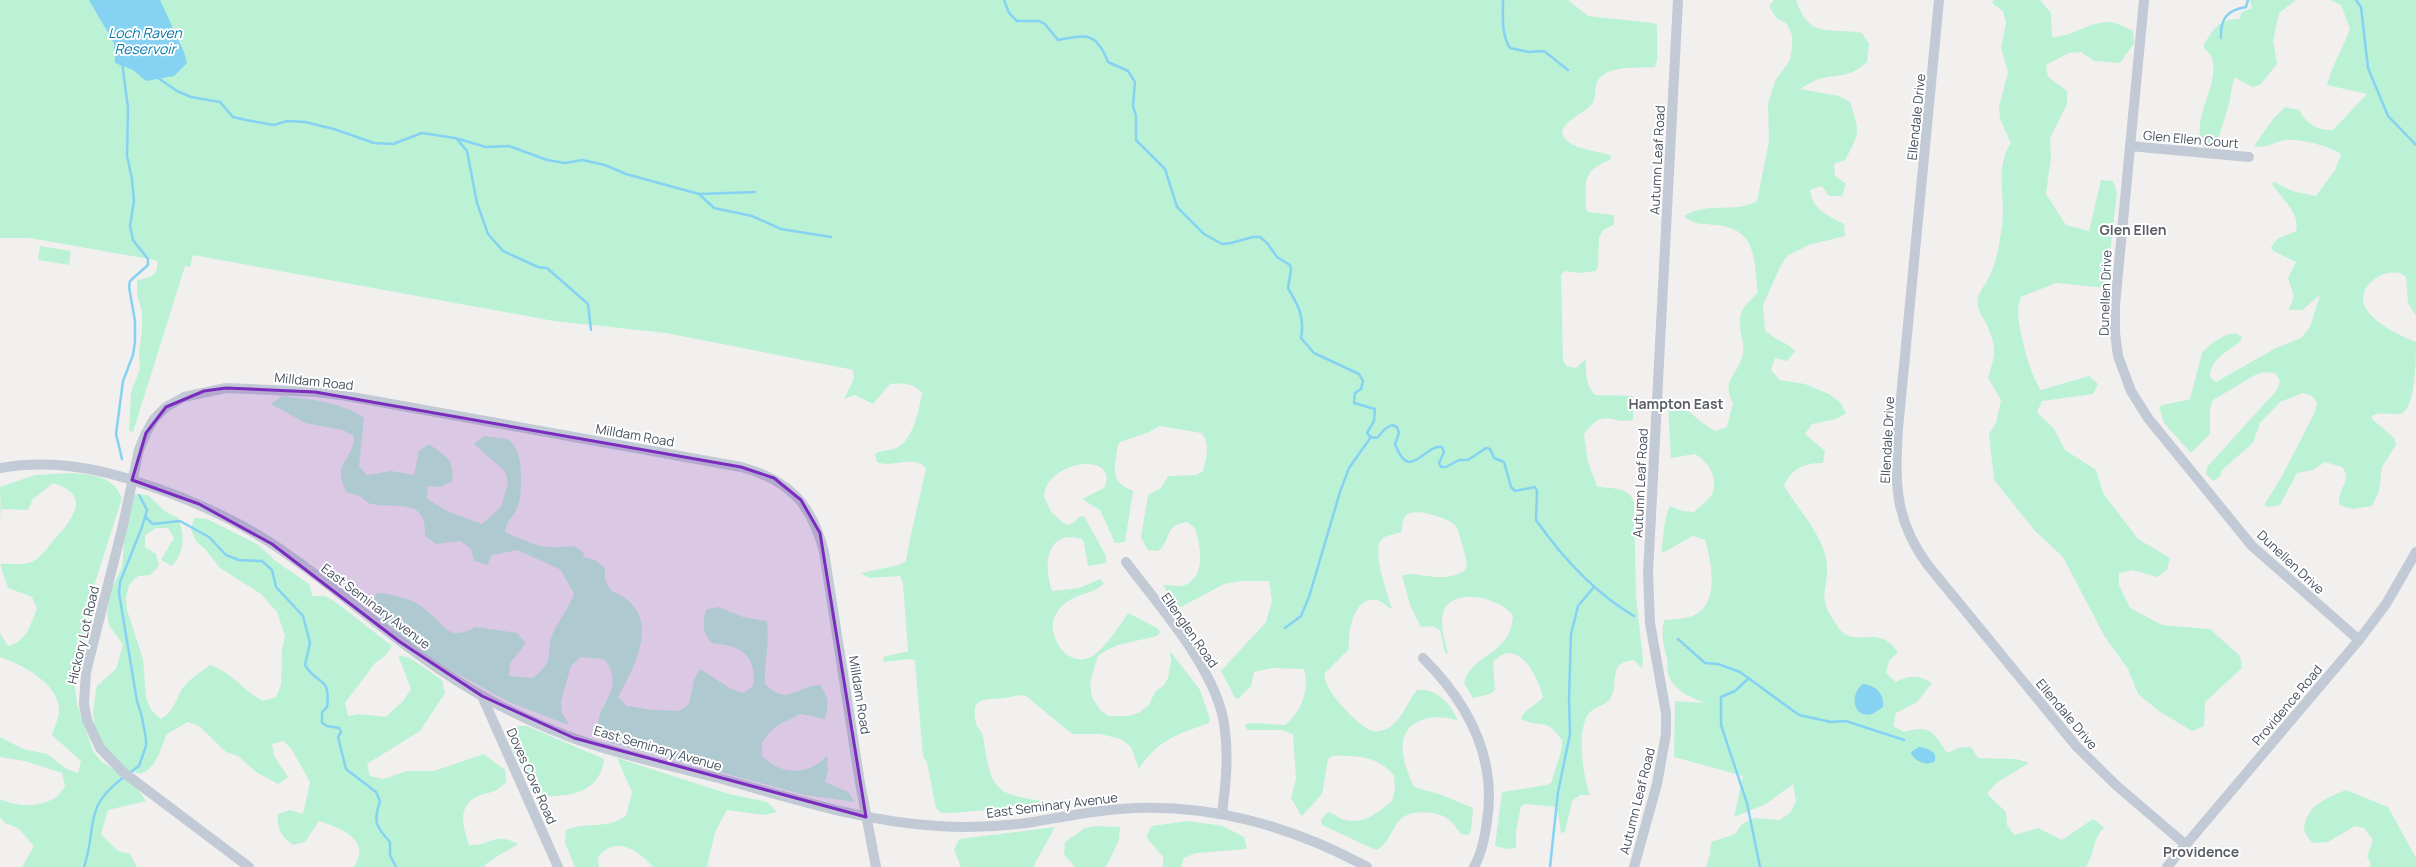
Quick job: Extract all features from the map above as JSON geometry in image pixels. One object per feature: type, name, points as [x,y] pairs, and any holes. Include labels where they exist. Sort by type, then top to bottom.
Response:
[{"type":"street","name":"Autumn Leaf Road","points":[[1634,867],[1657,784],[1666,734],[1666,713],[1650,623],[1648,573],[1678,0]]},
{"type":"street","name":"Ellendale Drive","points":[[1938,0],[1898,429],[1896,472],[1900,510],[1910,540],[1927,564],[2077,747],[2116,786],[2186,845]]},
{"type":"street","name":"Dunellen Drive","points":[[2144,0],[2114,320],[2118,356],[2131,391],[2148,418],[2252,546],[2359,640]]},
{"type":"street","name":"Glen Ellen Court","points":[[2130,146],[2249,157]]},
{"type":"street","name":"Milldam Road","points":[[132,480],[146,432],[166,407],[184,397],[226,388],[341,395],[741,466],[764,474],[789,488],[801,500],[820,533],[866,817],[876,867]]},
{"type":"street","name":"East Seminary Avenue","points":[[0,468],[35,465],[62,465],[84,468],[132,480],[199,504],[272,544],[400,642],[482,696],[531,721],[574,738],[866,817],[906,824],[983,827],[1028,823],[1121,809],[1154,808],[1222,814],[1295,834],[1367,867]]},
{"type":"street","name":"Hickory Lot Road","points":[[132,480],[123,525],[86,672],[84,689],[87,720],[100,748],[123,772],[249,867]]},
{"type":"street","name":"Providence Road","points":[[2167,867],[2359,640],[2386,604],[2416,552]]},
{"type":"street","name":"Ellenglen Road","points":[[1126,562],[1190,649],[1208,679],[1217,698],[1224,721],[1227,752],[1227,776],[1222,814]]},
{"type":"street","points":[[1423,658],[1455,693],[1471,719],[1483,748],[1489,781],[1489,812],[1484,839],[1474,867]]},
{"type":"street","name":"Doves Cove Road","points":[[482,696],[558,867]]},
{"type":"highlighted area","points":[[226,388],[315,392],[741,467],[774,478],[801,500],[820,533],[866,817],[574,738],[482,696],[400,642],[272,544],[199,504],[132,480],[146,433],[166,407],[204,391]]},
{"type":"green space","points":[[0,0],[1568,0],[1588,16],[1653,23],[1657,25],[1657,60],[1655,67],[1622,68],[1606,73],[1600,78],[1596,85],[1595,97],[1591,105],[1567,123],[1562,132],[1569,143],[1611,156],[1610,160],[1594,168],[1587,178],[1586,209],[1588,212],[1614,215],[1614,225],[1603,230],[1599,238],[1598,267],[1596,271],[1580,273],[1564,271],[1561,275],[1563,360],[1566,366],[1576,368],[1586,359],[1586,374],[1589,387],[1595,395],[1633,396],[1633,420],[1625,421],[1607,418],[1602,419],[1591,426],[1584,434],[1588,462],[1597,486],[1623,491],[1631,497],[1634,502],[1636,596],[1643,661],[1642,669],[1634,660],[1620,665],[1615,676],[1614,689],[1609,700],[1589,713],[1587,716],[1582,734],[1582,756],[1587,787],[1590,795],[1580,795],[1572,801],[1565,832],[1561,833],[1558,813],[1554,807],[1527,804],[1521,806],[1516,831],[1516,848],[1507,849],[1495,846],[1502,792],[1547,785],[1552,782],[1560,756],[1562,740],[1552,728],[1547,725],[1528,722],[1521,719],[1527,710],[1543,697],[1537,679],[1532,670],[1526,662],[1518,656],[1511,653],[1502,655],[1493,662],[1495,690],[1490,694],[1473,698],[1464,683],[1468,673],[1475,665],[1506,639],[1511,629],[1513,616],[1507,610],[1490,600],[1480,598],[1460,598],[1451,602],[1445,608],[1442,619],[1448,654],[1445,653],[1440,630],[1433,626],[1421,627],[1410,605],[1402,576],[1414,574],[1447,577],[1464,571],[1467,563],[1455,525],[1446,519],[1431,514],[1416,512],[1406,515],[1402,523],[1402,532],[1385,537],[1379,543],[1378,551],[1381,572],[1392,609],[1376,600],[1368,601],[1362,604],[1357,610],[1351,625],[1349,649],[1325,673],[1325,680],[1334,697],[1342,706],[1358,722],[1373,731],[1384,730],[1395,723],[1417,690],[1424,690],[1437,694],[1447,703],[1458,721],[1442,717],[1424,719],[1417,722],[1410,727],[1405,734],[1403,742],[1404,759],[1407,771],[1414,787],[1439,794],[1473,808],[1471,830],[1469,835],[1461,834],[1451,822],[1438,814],[1421,812],[1410,814],[1398,822],[1384,845],[1376,850],[1322,825],[1321,820],[1328,812],[1343,819],[1359,821],[1376,813],[1392,801],[1395,789],[1394,775],[1378,762],[1353,756],[1334,756],[1328,759],[1322,794],[1302,816],[1291,798],[1296,779],[1293,734],[1281,730],[1247,730],[1245,724],[1256,723],[1285,725],[1291,720],[1296,714],[1303,700],[1306,684],[1304,669],[1272,668],[1254,672],[1251,686],[1238,699],[1234,696],[1221,671],[1266,622],[1272,601],[1269,581],[1241,581],[1224,584],[1181,607],[1173,601],[1163,585],[1183,586],[1192,581],[1197,575],[1200,551],[1195,528],[1187,522],[1174,526],[1165,543],[1158,551],[1148,550],[1141,538],[1148,495],[1161,488],[1168,476],[1196,475],[1203,471],[1207,446],[1201,433],[1160,426],[1147,433],[1120,442],[1118,445],[1115,467],[1116,478],[1125,487],[1133,491],[1125,542],[1115,543],[1100,510],[1082,499],[1104,488],[1106,476],[1102,468],[1082,464],[1069,467],[1057,474],[1048,484],[1044,496],[1051,512],[1066,525],[1074,523],[1079,517],[1084,516],[1106,556],[1106,563],[1088,566],[1084,542],[1082,539],[1070,537],[1061,539],[1054,544],[1050,552],[1048,570],[1052,591],[1079,588],[1100,579],[1104,583],[1094,590],[1073,598],[1060,608],[1055,616],[1053,632],[1060,648],[1066,654],[1074,658],[1082,659],[1091,657],[1101,649],[1128,613],[1159,629],[1160,633],[1157,636],[1118,645],[1098,656],[1090,682],[1092,697],[1100,710],[1109,716],[1129,716],[1140,712],[1149,705],[1155,692],[1164,685],[1168,678],[1171,662],[1170,651],[1200,690],[1210,719],[1209,723],[1169,739],[1153,751],[1139,769],[1131,747],[1121,739],[1100,734],[1072,734],[1026,696],[1017,695],[981,701],[975,707],[975,719],[982,734],[986,757],[994,782],[1009,794],[1056,804],[941,813],[936,808],[927,763],[923,756],[915,661],[910,659],[884,662],[883,657],[908,651],[903,583],[900,576],[869,578],[861,573],[899,565],[906,561],[926,468],[915,462],[883,464],[877,462],[875,454],[896,448],[907,439],[911,432],[917,416],[922,393],[911,385],[890,384],[873,404],[855,395],[844,399],[854,379],[853,370],[849,369],[666,333],[554,321],[193,255],[190,267],[185,266],[133,432],[129,431],[131,392],[140,369],[139,351],[142,331],[142,312],[137,294],[137,280],[152,276],[156,270],[157,262],[155,260],[29,238],[0,238]]},
{"type":"green space","points":[[1774,0],[1796,0],[1801,13],[1807,21],[1814,26],[1822,29],[1862,33],[1869,44],[1867,62],[1861,67],[1851,73],[1817,80],[1800,89],[1839,96],[1850,102],[1856,120],[1857,132],[1854,144],[1845,160],[1834,164],[1835,176],[1846,184],[1842,196],[1829,196],[1822,186],[1810,190],[1814,203],[1822,211],[1844,224],[1845,236],[1809,245],[1787,256],[1780,267],[1763,305],[1765,330],[1795,351],[1787,361],[1775,358],[1771,370],[1780,380],[1805,384],[1829,394],[1840,402],[1846,413],[1836,419],[1812,424],[1805,434],[1825,451],[1823,463],[1810,464],[1799,468],[1791,475],[1784,486],[1816,534],[1825,555],[1827,574],[1825,604],[1841,631],[1854,637],[1876,637],[1891,644],[1898,652],[1889,661],[1886,673],[1896,682],[1910,677],[1918,677],[1932,683],[1917,702],[1896,713],[1893,726],[1904,732],[1920,729],[1930,732],[1934,735],[1947,753],[1958,748],[1971,747],[1978,758],[2016,759],[2029,763],[1996,783],[1987,794],[2006,812],[2007,825],[2014,835],[2038,828],[2062,840],[2093,819],[2104,827],[2097,837],[2091,857],[2086,867],[1706,867],[1710,854],[1711,842],[1735,834],[1742,824],[1754,818],[1779,820],[1790,813],[1796,802],[1793,784],[1766,804],[1734,817],[1743,776],[1674,757],[1675,701],[1705,703],[1683,693],[1670,680],[1663,635],[1664,620],[1686,618],[1699,612],[1706,604],[1710,595],[1712,584],[1710,560],[1705,540],[1693,536],[1661,553],[1665,522],[1670,506],[1682,511],[1694,512],[1711,496],[1714,488],[1711,471],[1700,457],[1695,454],[1671,458],[1668,406],[1680,404],[1701,422],[1715,431],[1727,427],[1733,403],[1728,389],[1729,383],[1739,364],[1743,351],[1740,317],[1745,306],[1758,292],[1754,257],[1751,247],[1746,239],[1739,232],[1729,228],[1695,223],[1684,216],[1702,209],[1738,207],[1757,201],[1769,141],[1768,104],[1775,81],[1790,60],[1792,48],[1792,35],[1787,24],[1776,18],[1769,6]]},
{"type":"green space","points":[[1994,0],[2040,0],[2051,13],[2052,37],[2067,35],[2093,24],[2109,22],[2118,24],[2133,31],[2134,43],[2120,63],[2094,61],[2081,52],[2069,53],[2046,65],[2048,77],[2067,91],[2067,104],[2050,138],[2051,157],[2046,194],[2066,225],[2089,231],[2101,180],[2113,181],[2117,192],[2106,288],[2056,283],[2021,297],[2018,308],[2018,317],[2029,363],[2037,384],[2041,390],[2089,376],[2098,384],[2093,394],[2042,401],[2037,412],[2054,429],[2065,450],[2096,470],[2103,493],[2138,539],[2170,558],[2167,570],[2157,577],[2132,570],[2119,573],[2119,585],[2130,608],[2162,625],[2210,629],[2240,656],[2242,668],[2205,702],[2204,726],[2192,731],[2159,711],[2138,694],[2128,669],[2105,637],[2063,557],[2035,531],[1994,480],[1989,434],[1996,423],[2001,400],[1988,378],[1993,362],[1994,344],[1990,331],[1979,310],[1978,297],[1991,273],[1998,250],[2003,215],[2003,162],[2011,143],[2000,119],[1999,107],[2008,72],[2001,48],[2006,23],[2003,11],[1992,3]]},
{"type":"green space","points":[[2250,0],[2296,0],[2279,13],[2273,41],[2277,64],[2260,85],[2252,87],[2234,77],[2229,104],[2216,146],[2205,149],[2201,138],[2200,126],[2214,69],[2212,58],[2203,46],[2217,26],[2226,21],[2239,19],[2242,12],[2252,8]]},
{"type":"green space","points":[[2331,0],[2416,0],[2416,316],[2408,303],[2406,277],[2400,273],[2392,272],[2380,275],[2370,283],[2364,293],[2364,303],[2368,312],[2376,320],[2386,327],[2416,342],[2414,384],[2409,405],[2405,411],[2399,414],[2382,413],[2372,416],[2372,419],[2394,438],[2396,445],[2382,467],[2379,491],[2372,506],[2352,509],[2340,505],[2339,499],[2345,482],[2345,473],[2342,467],[2325,462],[2313,470],[2297,473],[2280,505],[2268,507],[2264,505],[2282,476],[2315,412],[2317,403],[2312,396],[2303,393],[2280,402],[2260,423],[2253,443],[2222,470],[2220,476],[2214,481],[2206,474],[2207,467],[2277,390],[2280,381],[2275,373],[2263,372],[2255,375],[2213,400],[2210,408],[2210,434],[2191,453],[2164,423],[2159,407],[2165,404],[2190,399],[2202,353],[2212,343],[2226,335],[2235,333],[2242,337],[2237,344],[2213,364],[2210,377],[2216,382],[2276,348],[2301,338],[2310,327],[2320,295],[2302,310],[2289,310],[2294,296],[2288,278],[2296,262],[2273,251],[2271,247],[2277,239],[2296,231],[2297,225],[2293,212],[2272,184],[2274,182],[2292,191],[2316,196],[2335,170],[2341,155],[2323,146],[2297,140],[2285,140],[2262,147],[2254,146],[2273,119],[2285,107],[2299,110],[2309,123],[2317,128],[2333,130],[2367,94],[2327,85],[2350,29],[2341,5]]},
{"type":"green space","points":[[40,246],[71,251],[69,265],[38,260]]},
{"type":"green space","points":[[282,396],[325,402],[346,408],[364,418],[359,466],[367,475],[391,471],[414,475],[419,451],[429,444],[448,459],[453,474],[452,481],[441,487],[428,486],[427,499],[447,511],[482,524],[501,507],[508,483],[505,471],[474,444],[484,436],[508,439],[518,454],[521,470],[521,489],[518,505],[508,522],[505,532],[546,547],[574,546],[584,553],[583,557],[595,560],[605,568],[605,580],[611,591],[627,600],[637,611],[642,624],[642,638],[632,668],[618,697],[627,706],[653,710],[679,711],[689,704],[694,680],[700,669],[731,689],[743,693],[753,686],[752,665],[749,658],[738,649],[711,643],[704,630],[704,618],[707,609],[719,607],[743,617],[767,621],[768,637],[765,684],[773,691],[786,695],[792,694],[804,688],[820,685],[827,697],[828,705],[825,719],[801,714],[778,725],[769,733],[762,743],[762,756],[777,767],[794,771],[811,767],[819,763],[827,756],[828,771],[825,782],[848,792],[855,802],[805,795],[611,743],[601,733],[598,724],[600,714],[609,695],[612,684],[611,672],[604,659],[580,657],[571,666],[561,701],[562,713],[569,724],[566,724],[509,702],[434,661],[383,625],[371,604],[377,593],[409,600],[421,606],[442,626],[452,632],[458,633],[475,627],[517,633],[526,643],[510,663],[509,676],[533,678],[543,669],[548,660],[550,641],[553,632],[569,606],[574,594],[561,570],[518,550],[492,555],[487,565],[474,561],[471,549],[461,541],[436,544],[425,536],[424,524],[421,515],[416,510],[409,507],[370,504],[358,495],[347,493],[342,483],[341,468],[353,445],[354,436],[343,430],[305,423],[271,404]]},
{"type":"green space","points":[[71,473],[101,478],[113,485],[118,490],[122,498],[95,583],[82,656],[74,680],[77,704],[93,751],[101,761],[133,782],[146,801],[108,810],[101,834],[118,851],[130,854],[137,867],[22,867],[34,846],[18,828],[5,823],[0,817],[0,799],[6,802],[21,805],[44,803],[58,796],[65,786],[62,773],[25,761],[0,757],[0,737],[23,749],[47,754],[67,769],[78,773],[81,761],[52,735],[59,714],[58,701],[53,692],[38,676],[9,660],[0,657],[0,633],[8,646],[20,640],[30,627],[37,609],[32,597],[8,588],[0,564],[25,564],[36,560],[67,525],[75,509],[76,501],[73,494],[65,488],[53,483],[33,499],[28,510],[2,509],[1,521],[0,487],[35,475]]},
{"type":"green space","points":[[135,494],[148,495],[166,512],[178,518],[183,537],[179,555],[172,566],[161,560],[174,538],[168,528],[156,528],[145,535],[145,547],[156,554],[159,566],[150,575],[138,576],[129,585],[126,598],[127,610],[143,659],[146,697],[151,710],[161,719],[166,716],[174,706],[185,685],[210,665],[225,672],[249,692],[263,701],[276,697],[281,685],[282,649],[285,636],[277,612],[261,594],[220,568],[205,549],[196,541],[191,530],[194,518],[207,519],[257,544],[277,562],[309,584],[313,596],[325,596],[337,603],[392,646],[385,656],[375,663],[345,703],[348,716],[360,714],[386,717],[404,700],[411,689],[398,655],[410,658],[442,680],[445,693],[420,731],[367,764],[370,776],[383,779],[407,771],[434,771],[484,754],[505,770],[506,782],[497,790],[473,799],[465,809],[463,820],[469,845],[477,845],[498,839],[510,840],[518,844],[494,858],[484,867],[354,867],[359,857],[359,849],[356,842],[344,831],[319,821],[305,842],[293,845],[285,838],[279,828],[278,814],[290,810],[303,814],[310,782],[292,750],[284,741],[272,744],[274,756],[288,777],[278,784],[256,772],[238,756],[226,752],[199,726],[188,722],[167,734],[155,762],[141,774],[129,771],[119,765],[95,735],[93,710],[97,686],[116,669],[123,645],[109,625],[107,613],[111,590],[122,567],[126,517]]},
{"type":"green space","points":[[515,726],[527,726],[604,759],[601,771],[596,780],[589,787],[570,794],[559,796],[537,796],[512,750],[509,737]]},
{"type":"green space","points":[[617,758],[729,794],[767,802],[777,812],[764,815],[727,810],[715,832],[707,867],[653,867],[641,855],[627,847],[619,846],[605,850],[598,857],[599,867],[575,867],[565,843],[566,830],[574,827],[611,823],[626,816],[632,792]]},
{"type":"green space","points":[[2346,790],[2388,807],[2416,858],[2416,867],[2370,867],[2370,861],[2367,857],[2373,840],[2364,828],[2355,826],[2328,842],[2312,843],[2304,831],[2305,822],[2308,815],[2312,809],[2324,800]]},
{"type":"green space","points":[[1188,821],[1223,826],[1244,837],[1247,849],[1196,853],[1184,858],[1181,867],[1163,867],[1163,857],[1146,837],[1152,826]]},
{"type":"green space","points":[[1097,826],[1120,827],[1119,840],[1106,867],[1075,867],[1064,854],[1065,842],[1085,828]]},
{"type":"green space","points":[[1055,827],[1033,867],[961,867],[954,850],[959,839]]},
{"type":"water","name":"Loch Raven Reservoir","points":[[89,0],[160,0],[184,52],[187,63],[174,76],[146,81],[133,70],[115,63],[114,43]]},
{"type":"water","points":[[1863,684],[1875,688],[1881,694],[1883,707],[1872,714],[1866,715],[1861,713],[1855,705],[1856,694]]},
{"type":"water","points":[[1919,747],[1926,748],[1934,753],[1934,762],[1924,763],[1914,758],[1911,752]]},
{"type":"waterway","points":[[1004,0],[1009,13],[1017,21],[1039,21],[1045,24],[1058,40],[1076,37],[1094,40],[1104,52],[1108,62],[1128,71],[1135,82],[1133,106],[1136,116],[1136,140],[1165,169],[1177,207],[1204,234],[1222,244],[1253,237],[1260,237],[1267,243],[1277,257],[1290,265],[1291,270],[1288,288],[1300,312],[1302,324],[1301,338],[1314,353],[1359,374],[1363,381],[1361,389],[1355,393],[1354,403],[1375,409],[1374,421],[1367,433],[1371,437],[1377,438],[1385,429],[1392,425],[1397,427],[1399,433],[1395,444],[1406,461],[1412,462],[1429,451],[1442,447],[1444,452],[1439,463],[1441,467],[1446,467],[1459,460],[1468,460],[1486,448],[1490,449],[1494,458],[1504,462],[1511,487],[1515,491],[1535,487],[1537,491],[1536,520],[1568,561],[1606,596],[1634,616]]},
{"type":"waterway","points":[[1503,0],[1504,31],[1510,48],[1529,52],[1544,51],[1568,70]]},
{"type":"waterway","points":[[2221,38],[2223,21],[2226,16],[2234,10],[2246,7],[2248,0]]},
{"type":"waterway","points":[[2356,0],[2361,7],[2368,68],[2388,116],[2416,145]]},
{"type":"waterway","points":[[122,62],[128,108],[127,156],[132,179],[134,201],[130,226],[133,240],[148,259],[148,265],[130,281],[129,287],[135,321],[135,342],[133,355],[123,381],[116,434],[122,459]]},
{"type":"waterway","points":[[158,78],[177,91],[191,97],[220,102],[233,117],[246,120],[274,125],[287,121],[305,122],[334,129],[374,143],[393,144],[422,133],[455,138],[486,147],[509,146],[547,160],[565,163],[582,160],[605,165],[626,174],[699,194],[755,192]]},
{"type":"waterway","points":[[456,138],[467,151],[477,203],[488,234],[503,251],[538,267],[547,268],[588,304],[591,330]]},
{"type":"waterway","points":[[699,194],[714,208],[752,216],[781,229],[831,237]]},
{"type":"waterway","points":[[1285,628],[1301,616],[1309,597],[1340,492],[1349,468],[1371,437]]},
{"type":"waterway","points":[[128,774],[139,766],[146,746],[146,739],[137,701],[119,593],[120,582],[142,527],[147,510],[139,495]]},
{"type":"waterway","points":[[145,517],[153,524],[180,521],[209,537],[226,555],[239,560],[262,561],[272,570],[276,587],[303,616],[310,643],[305,665],[310,672],[325,685],[327,690],[327,707],[322,712],[322,723],[327,726],[339,728],[341,732],[338,737],[346,769],[376,792],[380,801],[376,819],[377,824],[390,842],[390,855],[396,867]]},
{"type":"waterway","points":[[1550,867],[1558,792],[1570,734],[1569,699],[1571,634],[1578,606],[1594,587]]},
{"type":"waterway","points":[[1678,639],[1705,663],[1718,664],[1740,672],[1799,715],[1831,722],[1846,721],[1904,740]]},
{"type":"waterway","points":[[1749,678],[1735,691],[1721,697],[1721,725],[1747,803],[1760,867]]},
{"type":"waterway","points":[[84,867],[97,808],[102,798],[124,777]]},
{"type":"district","name":"Glen Ellen","points":[[2133,230]]},
{"type":"district","name":"Hampton East","points":[[1676,404]]},
{"type":"district","name":"Providence","points":[[2201,852]]}]
